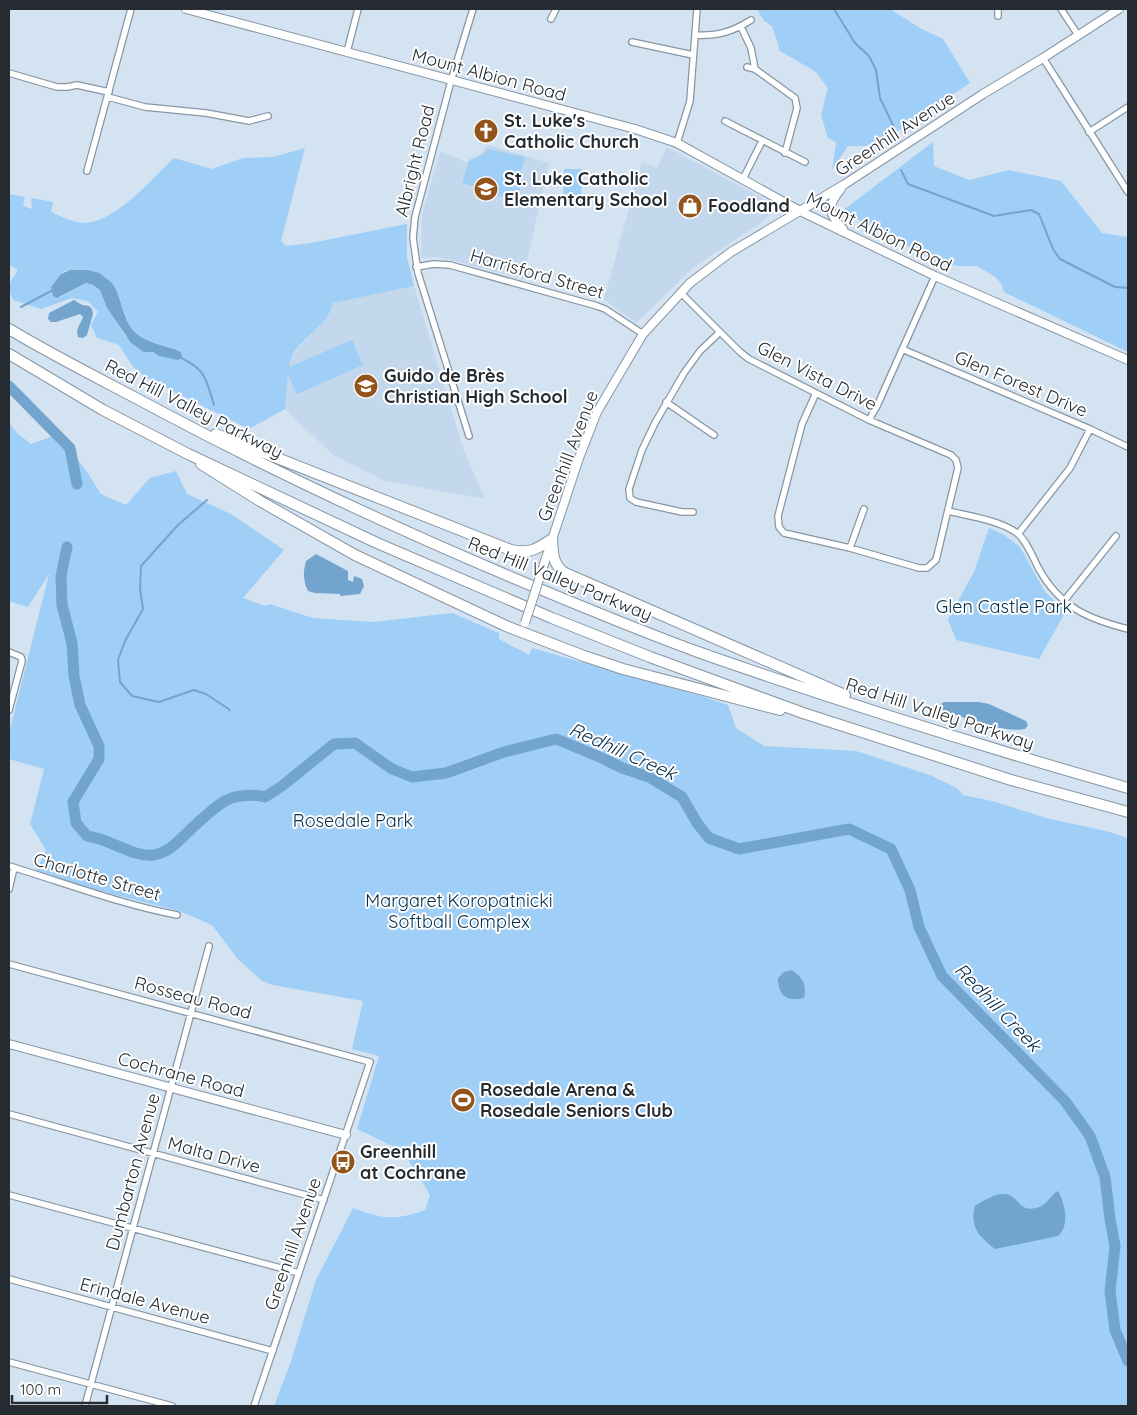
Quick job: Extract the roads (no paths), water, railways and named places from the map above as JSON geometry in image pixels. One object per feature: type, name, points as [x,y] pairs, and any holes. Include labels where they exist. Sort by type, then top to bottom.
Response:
[{"type":"highway","name":"Red Hill Valley Parkway","points":[[9,328],[58,357],[262,464],[359,510],[549,593],[699,652],[891,717],[1034,762],[1128,788]]},
{"type":"highway","points":[[9,354],[103,410],[188,454],[377,543],[464,581],[650,657],[803,713],[1011,780],[1128,812]]},
{"type":"highway","points":[[174,418],[510,550],[531,551],[538,549],[552,538]]},
{"type":"highway","points":[[188,454],[218,476],[355,556],[473,611],[523,627],[584,656],[773,709],[803,713]]},
{"type":"highway","points":[[552,538],[553,558],[556,566],[563,572],[873,706],[891,717]]},
{"type":"street","points":[[87,171],[131,9]]},
{"type":"street","name":"Mount Albion Road","points":[[186,9],[677,143],[800,211],[935,276],[1128,360]]},
{"type":"street","points":[[347,52],[358,9]]},
{"type":"street","name":"Albright Road","points":[[470,436],[416,267],[413,238],[415,217],[451,81],[473,9]]},
{"type":"street","points":[[551,20],[556,9]]},
{"type":"street","points":[[677,143],[690,101],[697,9]]},
{"type":"street","points":[[998,9],[998,16]]},
{"type":"street","points":[[1061,9],[1078,36]]},
{"type":"street","name":"Greenhill Avenue","points":[[523,627],[579,458],[597,412],[643,334],[690,283],[723,256],[845,184],[1119,9]]},
{"type":"street","points":[[696,35],[715,36],[741,27],[751,20]]},
{"type":"street","points":[[741,27],[751,48],[755,69]]},
{"type":"street","points":[[632,42],[693,55]]},
{"type":"street","points":[[1043,58],[1128,192]]},
{"type":"street","points":[[748,67],[755,69],[795,98],[797,108],[784,153]]},
{"type":"street","points":[[9,73],[57,86],[84,86],[145,107],[206,113],[249,122],[268,116]]},
{"type":"street","points":[[1089,132],[1128,107]]},
{"type":"street","points":[[725,121],[784,153],[805,162]]},
{"type":"street","points":[[743,179],[762,141]]},
{"type":"street","points":[[845,184],[830,204],[830,211],[834,220],[846,233]]},
{"type":"street","name":"Harrisford Street","points":[[416,267],[434,264],[450,265],[576,299],[605,309],[643,334]]},
{"type":"street","points":[[869,420],[935,276]]},
{"type":"street","name":"Glen Vista Drive","points":[[681,293],[749,359],[869,420],[951,455],[956,460],[958,468],[948,511]]},
{"type":"street","points":[[693,512],[682,512],[636,502],[630,498],[629,489],[642,450],[666,402],[700,351],[720,332]]},
{"type":"street","name":"Glen Forest Drive","points":[[902,349],[1128,447]]},
{"type":"street","points":[[816,393],[802,424],[778,516],[779,527],[784,533],[850,548],[919,568],[927,568],[936,560],[948,511],[990,521],[1018,534],[1046,581],[1064,601],[1077,611],[1095,620],[1128,629]]},
{"type":"street","points":[[666,402],[714,434]]},
{"type":"street","points":[[1018,534],[1070,468],[1090,429]]},
{"type":"street","points":[[850,548],[864,509]]},
{"type":"street","points":[[1064,601],[1116,536]]},
{"type":"street","points":[[9,652],[17,654],[21,657],[22,661],[9,710]]},
{"type":"street","points":[[9,889],[12,867]]},
{"type":"street","name":"Charlotte Street","points":[[12,867],[75,888],[156,911],[177,915]]},
{"type":"street","name":"Dumbarton Avenue","points":[[85,1406],[209,946]]},
{"type":"street","name":"Rosseau Road","points":[[9,964],[370,1062]]},
{"type":"street","name":"Cochrane Road","points":[[9,1044],[346,1136]]},
{"type":"street","name":"Greenhill Avenue","points":[[254,1406],[370,1062]]},
{"type":"street","name":"Malta Drive","points":[[9,1114],[324,1200]]},
{"type":"street","points":[[9,1195],[299,1274]]},
{"type":"street","name":"Erindale Avenue","points":[[9,1279],[273,1351]]},
{"type":"street","points":[[9,1362],[172,1406]]},
{"type":"waterway","points":[[834,9],[855,43],[869,56],[876,70],[880,98],[900,140]]},
{"type":"waterway","points":[[901,170],[908,184],[994,216],[1031,210],[1039,214],[1053,249],[1060,259],[1115,287],[1128,288]]},
{"type":"waterway","points":[[21,307],[53,290]]},
{"type":"waterway","points":[[179,357],[195,366],[204,376],[214,405]]},
{"type":"waterway","name":"Redhill Creek","points":[[9,386],[70,448],[77,484]]},
{"type":"waterway","points":[[207,500],[178,525],[141,566],[140,588],[143,609],[125,641],[118,660],[120,682],[132,696],[159,702],[194,690],[206,694],[230,710]]},
{"type":"waterway","name":"Redhill Creek","points":[[67,547],[61,576],[62,605],[72,643],[74,676],[80,705],[99,746],[99,759],[73,802],[76,823],[87,836],[104,840],[138,854],[159,854],[172,846],[223,802],[240,796],[265,797],[282,786],[334,744],[355,743],[392,769],[412,777],[446,773],[504,752],[556,739],[622,768],[649,777],[682,797],[697,823],[709,838],[739,849],[849,829],[891,849],[910,890],[919,927],[942,976],[1065,1101],[1090,1136],[1105,1177],[1115,1246],[1110,1291],[1115,1330],[1128,1361]]},
{"type":"place","name":"St. Luke's Catholic Church","points":[[486,131]]},
{"type":"place","name":"St. Luke Catholic Elementary School","points":[[486,189]]},
{"type":"place","name":"Foodland","points":[[690,206]]},
{"type":"place","name":"Guido de Brès Christian High School","points":[[366,386]]},
{"type":"place","name":"Rosedale Arena & Rosedale Seniors Club","points":[[463,1100]]},
{"type":"place","name":"Greenhill at Cochrane","points":[[343,1162]]},
{"type":"park label","name":"Glen Castle Park","points":[[1004,607]]},
{"type":"park label","name":"Rosedale Park","points":[[353,821]]},
{"type":"park label","name":"Margaret Koropatnicki Softball Complex","points":[[459,911]]}]
